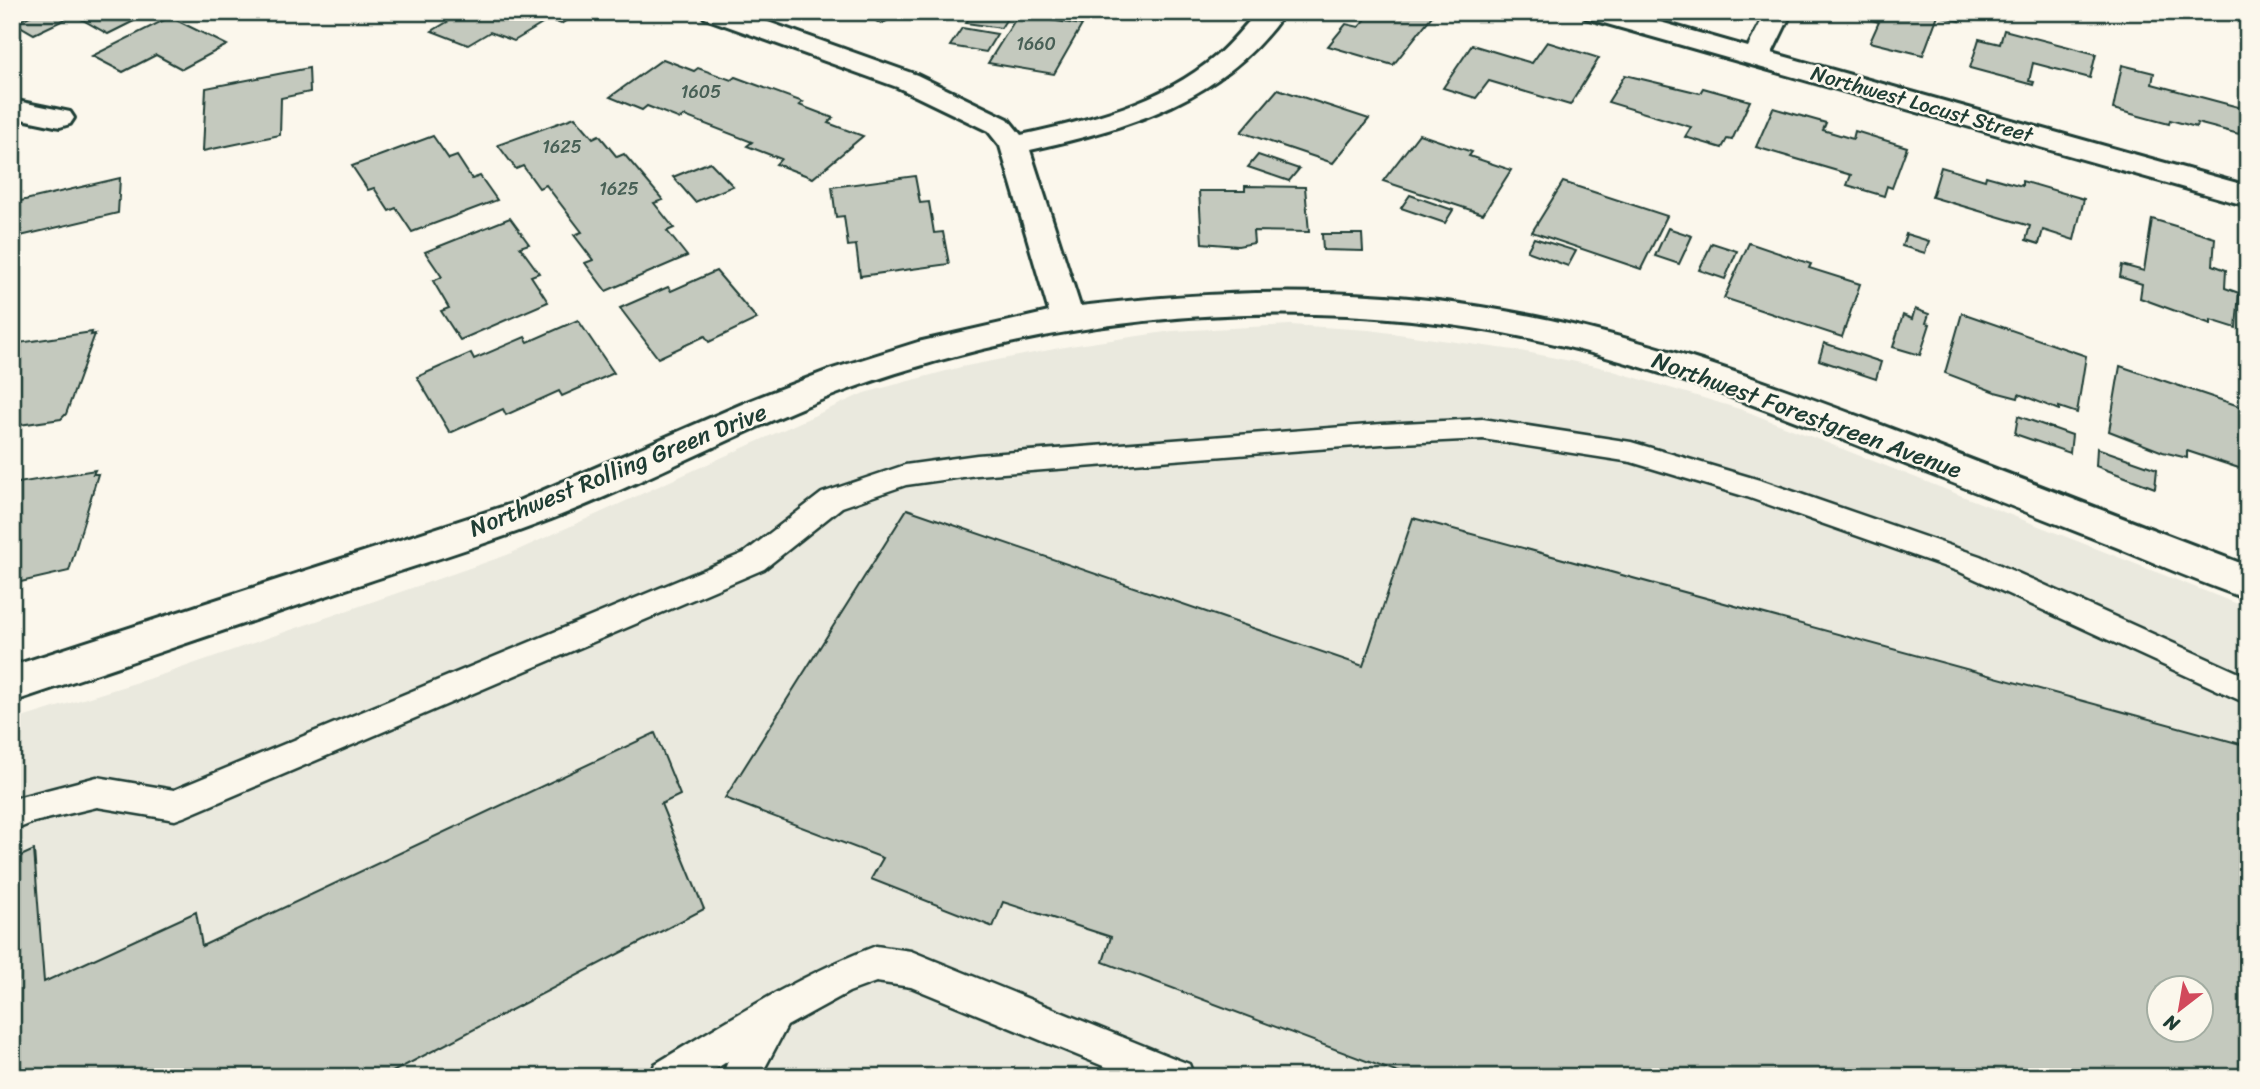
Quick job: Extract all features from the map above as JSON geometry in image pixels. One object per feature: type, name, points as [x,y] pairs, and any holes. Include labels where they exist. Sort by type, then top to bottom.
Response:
[{"type":"street","points":[[714,12],[907,81],[998,125],[1014,145],[1066,318]]},
{"type":"street","points":[[1014,145],[1114,121],[1183,91],[1223,63],[1272,12]]},
{"type":"street","name":"Northwest Locust Street","points":[[1595,12],[2248,196]]},
{"type":"street","points":[[1756,58],[1779,12]]},
{"type":"street","points":[[12,108],[60,118]]},
{"type":"street","name":"Northwest Forestgreen Avenue","points":[[1066,318],[1238,303],[1307,302],[1377,306],[1480,318],[1584,339],[1667,361],[1760,392],[2248,583]]},
{"type":"street","name":"Northwest Rolling Green Drive","points":[[12,684],[528,512],[840,379],[932,350],[1066,318]]},
{"type":"lane","points":[[12,816],[31,808],[97,792],[175,805],[754,561],[832,500],[905,475],[977,465],[1382,434],[1483,429],[1631,452],[1741,484],[1970,565],[2248,691]]},
{"type":"lane","points":[[668,1077],[774,1013],[839,978],[876,964],[911,969],[1176,1077]]},
{"type":"lane","points":[[740,1077],[774,1013]]},
{"type":"shaded area","points":[[1290,325],[1369,330],[1521,351],[1600,367],[1743,410],[2248,608],[2248,1077],[12,1077],[12,721],[164,674],[507,555],[864,393],[961,367],[1070,346],[1172,331]]},
{"type":"building","points":[[38,12],[152,12],[108,34],[74,15],[34,34],[15,23]]},
{"type":"building","points":[[464,12],[562,12],[514,41],[490,32],[468,45],[432,31]]},
{"type":"building","points":[[862,12],[903,12],[881,24]]},
{"type":"building","points":[[973,12],[1011,12],[1001,28],[966,23]]},
{"type":"building","points":[[1137,12],[1169,12],[1161,20]]},
{"type":"building","points":[[1372,12],[1435,12],[1393,65],[1328,46],[1346,24],[1359,27]]},
{"type":"building","points":[[1875,12],[1963,12],[1960,21],[1938,15],[1923,55],[1870,42],[1879,22],[1872,20]]},
{"type":"building","points":[[562,13],[572,17],[561,24],[551,20]]},
{"type":"building","points":[[1018,15],[1082,25],[1054,74],[988,63]]},
{"type":"building","points":[[170,17],[227,45],[182,69],[156,55],[123,72],[92,56]]},
{"type":"building","points":[[962,28],[997,34],[986,52],[950,46]]},
{"type":"building","points":[[2004,30],[2096,54],[2090,78],[2033,63],[2029,81],[2034,82],[2033,85],[1970,68],[1979,39],[2000,44]]},
{"type":"building","points":[[1547,42],[1599,58],[1570,105],[1489,81],[1476,98],[1443,88],[1472,45],[1532,63]]},
{"type":"building","points":[[663,59],[694,71],[698,68],[731,80],[735,77],[803,102],[799,105],[833,118],[828,123],[863,136],[813,178],[776,164],[781,159],[747,146],[752,142],[685,116],[680,119],[647,106],[642,110],[610,97]]},
{"type":"building","points":[[2122,65],[2154,73],[2152,84],[2242,108],[2239,134],[2197,123],[2196,127],[2170,120],[2169,124],[2113,109]]},
{"type":"building","points":[[309,68],[310,92],[281,98],[280,135],[203,151],[206,88]]},
{"type":"building","points":[[1625,75],[1700,93],[1703,88],[1750,101],[1732,140],[1727,139],[1722,148],[1685,137],[1691,127],[1608,102]]},
{"type":"building","points":[[1278,89],[1369,119],[1333,163],[1241,132]]},
{"type":"building","points":[[1773,108],[1826,123],[1823,130],[1853,139],[1855,131],[1907,147],[1892,188],[1887,186],[1884,196],[1847,185],[1851,175],[1756,147]]},
{"type":"building","points":[[575,117],[593,138],[599,135],[617,157],[624,154],[663,200],[654,203],[674,228],[667,231],[687,256],[606,291],[585,263],[593,260],[574,235],[582,232],[546,185],[539,188],[523,166],[516,169],[498,145]]},
{"type":"building","points":[[1419,134],[1472,152],[1469,156],[1511,170],[1483,214],[1383,181]]},
{"type":"building","points":[[433,136],[449,159],[457,156],[472,179],[480,176],[497,200],[412,232],[396,208],[389,211],[374,188],[368,190],[352,166]]},
{"type":"building","points":[[1258,155],[1299,169],[1289,181],[1248,167]]},
{"type":"building","points":[[710,162],[733,186],[695,202],[673,177]]},
{"type":"building","points":[[1941,167],[1985,180],[1986,176],[2022,186],[2022,181],[2084,199],[2074,240],[2043,230],[2039,244],[2026,240],[2030,226],[1932,197]]},
{"type":"building","points":[[915,176],[920,203],[929,202],[934,233],[943,232],[949,264],[860,276],[856,245],[848,246],[844,216],[836,217],[832,187]]},
{"type":"building","points":[[120,178],[118,213],[12,238],[12,203]]},
{"type":"building","points":[[1563,182],[1667,216],[1641,269],[1532,232]]},
{"type":"building","points":[[1245,186],[1305,187],[1309,232],[1253,231],[1254,243],[1238,246],[1202,243],[1199,191],[1245,191]]},
{"type":"building","points":[[1410,195],[1453,210],[1445,223],[1401,208]]},
{"type":"building","points":[[510,218],[529,244],[520,247],[539,273],[531,276],[548,302],[460,340],[441,311],[449,308],[433,281],[442,277],[425,252]]},
{"type":"building","points":[[2152,219],[2215,238],[2213,265],[2226,270],[2225,288],[2239,293],[2236,328],[2211,320],[2211,324],[2140,298],[2142,284],[2120,277],[2122,265],[2144,271]]},
{"type":"building","points":[[1668,228],[1692,236],[1679,264],[1655,256]]},
{"type":"building","points":[[1322,234],[1362,234],[1363,251],[1323,250]]},
{"type":"building","points":[[1906,234],[1929,241],[1925,253],[1902,246]]},
{"type":"building","points":[[1534,238],[1576,251],[1568,266],[1527,251]]},
{"type":"building","points":[[1712,243],[1737,251],[1725,279],[1699,270]]},
{"type":"building","points":[[1749,243],[1811,264],[1809,268],[1860,284],[1842,337],[1724,298]]},
{"type":"building","points":[[716,271],[757,319],[709,342],[705,336],[658,358],[620,308],[668,287],[671,291]]},
{"type":"building","points":[[1915,309],[1929,314],[1926,323],[1930,324],[1920,355],[1893,347],[1903,315],[1912,319]]},
{"type":"building","points":[[1962,313],[2086,356],[2077,413],[2059,407],[2059,410],[2019,394],[2018,398],[1995,392],[1945,373]]},
{"type":"building","points":[[578,320],[614,373],[562,396],[559,391],[506,415],[503,409],[450,433],[417,377],[471,353],[474,359],[525,337],[528,342]]},
{"type":"building","points":[[92,332],[91,335],[95,334],[66,414],[61,419],[12,426],[12,344]]},
{"type":"building","points":[[1824,343],[1881,362],[1876,379],[1819,360]]},
{"type":"building","points":[[2120,366],[2248,409],[2248,471],[2187,451],[2187,458],[2163,452],[2109,431]]},
{"type":"building","points":[[2018,416],[2072,435],[2070,453],[2015,434]]},
{"type":"building","points":[[2097,448],[2157,469],[2155,488],[2096,466]]},
{"type":"building","points":[[95,470],[93,474],[98,474],[69,571],[12,584],[12,484]]},
{"type":"building","points":[[907,509],[1363,666],[1413,518],[2248,746],[2248,1077],[1409,1077],[1103,962],[1111,937],[1003,902],[993,927],[871,879],[883,858],[725,798]]},
{"type":"building","points":[[655,733],[680,795],[661,804],[704,909],[383,1077],[12,1077],[12,860],[34,850],[44,982],[196,912],[202,946]]}]
